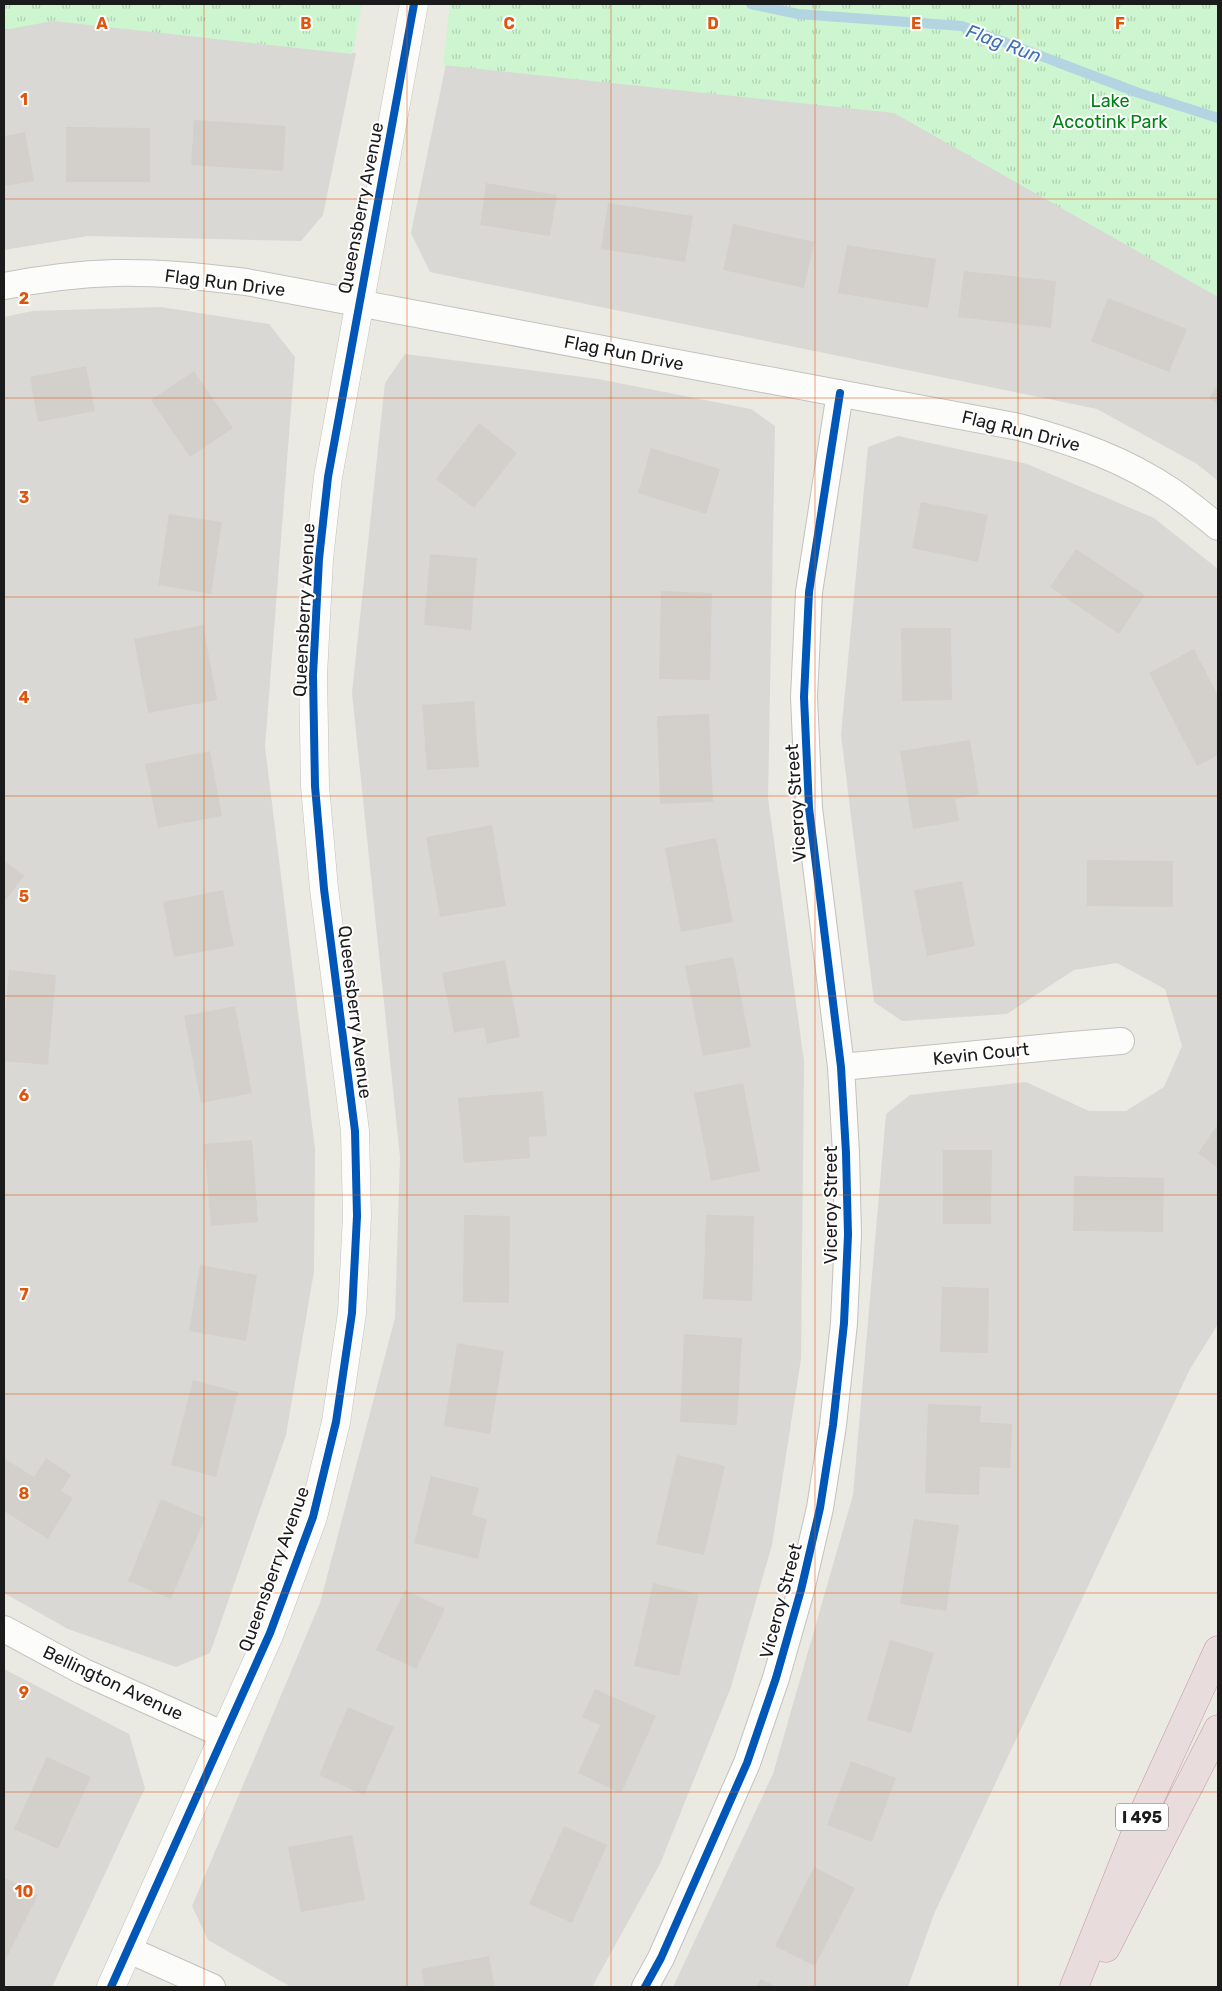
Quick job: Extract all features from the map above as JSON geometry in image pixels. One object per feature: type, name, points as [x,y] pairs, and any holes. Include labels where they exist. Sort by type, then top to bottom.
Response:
[{"type":"highway","name":"I 495","points":[[1074,1987],[1147,1805],[1218,1650]]},
{"type":"highway","name":"I 495","points":[[1087,1987],[1135,1889],[1218,1730]]},
{"type":"street","name":"Queensberry Avenue","points":[[111,1987],[270,1633],[313,1517],[336,1422],[352,1313],[358,1216],[355,1131],[324,889],[315,786],[313,675],[319,559],[328,477],[358,303],[414,4]]},
{"type":"street","name":"Flag Run Drive","points":[[4,286],[44,279],[115,273],[190,275],[246,282],[1019,427],[1068,440],[1100,452],[1136,470],[1173,492],[1218,527]]},
{"type":"street","name":"Viceroy Street","points":[[644,1987],[661,1958],[747,1763],[779,1669],[801,1590],[820,1508],[833,1426],[844,1323],[848,1235],[846,1153],[841,1068],[809,808],[804,697],[809,592],[840,393]]},
{"type":"street","name":"Kevin Court","points":[[841,1068],[1072,1045],[1121,1042]]},
{"type":"street","name":"Bellington Avenue","points":[[4,1629],[82,1671],[224,1735]]},
{"type":"street","points":[[128,1950],[212,1987]]},
{"type":"shaded area","points":[[57,19],[356,53],[323,215],[301,241],[88,236],[4,250],[4,29]]},
{"type":"shaded area","points":[[446,64],[898,111],[1218,293],[1218,481],[1197,464],[1097,409],[430,272],[411,233]]},
{"type":"shaded area","points":[[161,307],[269,324],[295,357],[265,747],[315,1149],[314,1271],[286,1435],[210,1653],[176,1667],[68,1629],[4,1593],[4,317],[32,311]]},
{"type":"shaded area","points":[[405,354],[598,379],[751,409],[775,426],[768,798],[804,1061],[801,1359],[772,1545],[731,1687],[660,1864],[592,1987],[291,1987],[208,1940],[192,1906],[320,1603],[395,1318],[400,1157],[352,693],[385,383]]},
{"type":"shaded area","points":[[898,436],[1027,464],[1154,518],[1218,569],[1218,1324],[1190,1369],[934,1914],[908,1987],[673,1987],[773,1774],[853,1495],[886,1114],[910,1095],[1026,1082],[1089,1111],[1126,1111],[1164,1087],[1182,1046],[1165,989],[1117,963],[1074,970],[1007,1014],[902,1021],[874,1002],[841,735],[868,447]]},
{"type":"shaded area","points":[[4,1669],[129,1734],[145,1788],[52,1987],[4,1987]]},
{"type":"green space","points":[[4,4],[362,4],[352,54],[53,21],[4,30]]},
{"type":"green space","name":"Lake Accotink Park","points":[[450,4],[1218,4],[1218,297],[894,113],[443,65]]},
{"type":"building","points":[[194,120],[286,126],[283,171],[191,165]]},
{"type":"building","points":[[66,127],[150,128],[150,182],[66,182]]},
{"type":"building","points":[[25,132],[34,181],[4,186],[4,136]]},
{"type":"building","points":[[486,183],[557,195],[550,236],[480,225]]},
{"type":"building","points":[[608,203],[693,216],[685,262],[601,249]]},
{"type":"building","points":[[733,224],[814,242],[804,288],[723,270]]},
{"type":"building","points":[[847,245],[936,259],[928,308],[838,293]]},
{"type":"building","points":[[964,271],[1056,281],[1051,328],[958,317]]},
{"type":"building","points":[[1108,298],[1187,329],[1169,372],[1091,341]]},
{"type":"building","points":[[86,366],[95,411],[38,422],[30,377]]},
{"type":"building","points":[[194,371],[233,428],[190,457],[151,400]]},
{"type":"building","points":[[1218,384],[1218,404],[1209,398]]},
{"type":"building","points":[[479,423],[517,453],[474,508],[436,479]]},
{"type":"building","points":[[651,448],[720,469],[706,514],[638,493]]},
{"type":"building","points":[[921,502],[988,515],[978,562],[912,548]]},
{"type":"building","points":[[169,514],[222,522],[211,594],[158,585]]},
{"type":"building","points":[[1076,549],[1145,595],[1119,634],[1050,587]]},
{"type":"building","points":[[430,554],[477,558],[471,630],[424,625]]},
{"type":"building","points":[[661,591],[712,593],[710,680],[659,679]]},
{"type":"building","points":[[203,625],[217,700],[148,713],[134,639]]},
{"type":"building","points":[[901,628],[951,628],[952,700],[902,701]]},
{"type":"building","points":[[1194,649],[1218,696],[1218,755],[1197,766],[1149,673]]},
{"type":"building","points":[[474,701],[479,767],[427,770],[422,705]]},
{"type":"building","points":[[709,714],[713,802],[660,804],[657,716]]},
{"type":"building","points":[[970,740],[979,795],[955,799],[959,821],[913,829],[900,751]]},
{"type":"building","points":[[210,751],[222,816],[158,828],[145,764]]},
{"type":"building","points":[[492,825],[506,906],[440,917],[426,837]]},
{"type":"building","points":[[716,838],[733,922],[681,932],[665,848]]},
{"type":"building","points":[[4,860],[24,876],[4,902]]},
{"type":"building","points":[[1087,860],[1173,861],[1173,907],[1087,906]]},
{"type":"building","points":[[962,881],[975,946],[927,956],[914,890]]},
{"type":"building","points":[[223,890],[234,946],[174,957],[163,902]]},
{"type":"building","points":[[733,957],[751,1047],[703,1056],[685,966]]},
{"type":"building","points":[[505,960],[520,1037],[487,1044],[484,1027],[454,1033],[442,973]]},
{"type":"building","points":[[9,970],[56,975],[48,1065],[4,1061],[4,1028]]},
{"type":"building","points":[[235,1006],[252,1093],[201,1103],[184,1016]]},
{"type":"building","points":[[743,1083],[760,1171],[711,1181],[694,1093]]},
{"type":"building","points":[[543,1091],[547,1136],[529,1137],[530,1158],[464,1163],[458,1098]]},
{"type":"building","points":[[1218,1124],[1218,1168],[1198,1153]]},
{"type":"building","points":[[252,1140],[258,1222],[211,1226],[204,1144]]},
{"type":"building","points":[[943,1150],[992,1150],[991,1224],[943,1224]]},
{"type":"building","points":[[1074,1176],[1164,1178],[1163,1232],[1073,1231]]},
{"type":"building","points":[[464,1215],[510,1216],[509,1303],[463,1302]]},
{"type":"building","points":[[706,1215],[754,1216],[752,1301],[703,1299]]},
{"type":"building","points":[[200,1265],[257,1275],[246,1341],[189,1331]]},
{"type":"building","points":[[942,1287],[989,1288],[988,1353],[940,1352]]},
{"type":"building","points":[[684,1334],[742,1338],[737,1425],[680,1422]]},
{"type":"building","points":[[457,1343],[504,1351],[490,1434],[444,1426]]},
{"type":"building","points":[[193,1380],[238,1392],[216,1477],[171,1465]]},
{"type":"building","points":[[928,1404],[981,1406],[980,1422],[1012,1424],[1010,1468],[980,1467],[979,1495],[925,1493]]},
{"type":"building","points":[[677,1455],[725,1466],[704,1555],[656,1544]]},
{"type":"building","points":[[4,1458],[34,1477],[46,1458],[71,1475],[61,1491],[73,1498],[48,1539],[4,1511]]},
{"type":"building","points":[[431,1476],[479,1488],[472,1515],[487,1519],[478,1559],[414,1543]]},
{"type":"building","points":[[161,1499],[205,1518],[171,1599],[128,1581]]},
{"type":"building","points":[[914,1519],[959,1525],[946,1611],[900,1604]]},
{"type":"building","points":[[653,1583],[699,1594],[679,1676],[634,1666]]},
{"type":"building","points":[[405,1590],[445,1609],[416,1669],[376,1650]]},
{"type":"building","points":[[890,1640],[934,1653],[911,1733],[867,1720]]},
{"type":"building","points":[[595,1689],[656,1716],[621,1793],[578,1773],[600,1725],[582,1717]]},
{"type":"building","points":[[348,1707],[394,1727],[364,1795],[319,1775]]},
{"type":"building","points":[[47,1757],[91,1777],[58,1849],[14,1829]]},
{"type":"building","points":[[851,1761],[896,1778],[872,1842],[827,1825]]},
{"type":"building","points":[[564,1826],[607,1845],[572,1923],[529,1904]]},
{"type":"building","points":[[352,1835],[365,1900],[301,1912],[288,1847]]},
{"type":"building","points":[[814,1867],[855,1888],[815,1966],[775,1946]]},
{"type":"building","points":[[4,1877],[38,1895],[4,1963]]},
{"type":"building","points":[[489,1956],[495,1987],[425,1987],[421,1969]]},
{"type":"building","points":[[761,1979],[777,1987],[756,1987]]},
{"type":"waterway","name":"Flag Run","points":[[751,4],[798,14],[962,26],[1136,92],[1218,118]]},
{"type":"cycle path","points":[[111,1987],[270,1633],[313,1517],[336,1422],[352,1313],[357,1216],[355,1131],[324,889],[315,786],[313,675],[319,559],[328,477],[414,4]]},
{"type":"cycle path","points":[[645,1987],[661,1958],[747,1763],[776,1678],[801,1590],[820,1508],[833,1425],[844,1323],[848,1235],[846,1153],[841,1067],[809,808],[804,697],[809,592],[840,393]]}]
